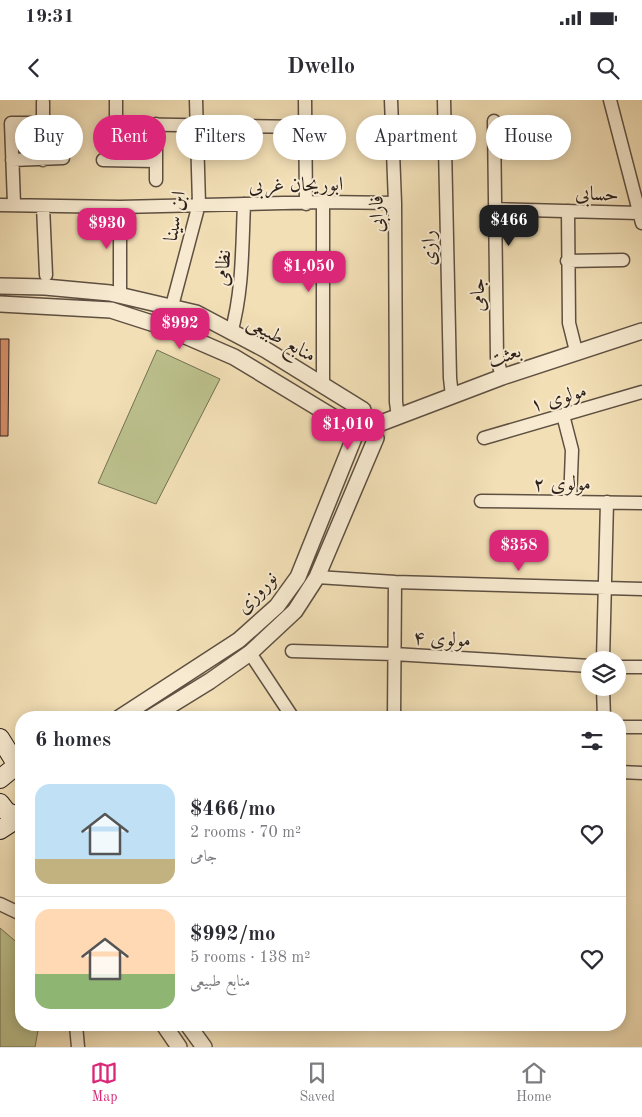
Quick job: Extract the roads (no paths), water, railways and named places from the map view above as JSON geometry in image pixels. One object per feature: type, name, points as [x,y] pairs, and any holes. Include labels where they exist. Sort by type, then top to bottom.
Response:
[{"type":"main road","points":[[0,738],[15,760]]},
{"type":"main road","points":[[1,780],[15,770]]},
{"type":"main road","points":[[0,803],[7,812],[15,815]]},
{"type":"main road","points":[[0,830],[15,820]]},
{"type":"street","points":[[116,100],[116,115]]},
{"type":"street","name":"ابن سینا","points":[[196,100],[197,115]]},
{"type":"street","points":[[305,100],[305,115]]},
{"type":"street","name":"فارابی","points":[[391,100],[395,203],[396,402],[398,417]]},
{"type":"street","name":"رازی","points":[[444,100],[450,378],[452,396]]},
{"type":"street","points":[[610,100],[640,218]]},
{"type":"street","points":[[42,115],[43,102]]},
{"type":"street","points":[[14,204],[11,123],[15,123]]},
{"type":"street","points":[[116,160],[155,161],[156,180]]},
{"type":"street","name":"ابن سینا","points":[[172,306],[199,204],[198,160]]},
{"type":"street","points":[[305,160],[306,204]]},
{"type":"street","name":"جامی","points":[[494,160],[497,358],[502,377]]},
{"type":"street","points":[[322,384],[323,202]]},
{"type":"street","name":"ابوریحان غربی","points":[[0,205],[120,207],[199,204],[306,204],[323,202],[395,203]]},
{"type":"street","name":"نظامی","points":[[232,333],[241,278],[244,204]]},
{"type":"street","points":[[43,206],[46,275]]},
{"type":"street","points":[[120,207],[120,295]]},
{"type":"street","name":"حسابی","points":[[494,209],[568,211],[640,218]]},
{"type":"street","points":[[568,211],[569,322],[576,351]]},
{"type":"street","points":[[567,261],[623,260]]},
{"type":"street","name":"منابع طبیعی","points":[[0,286],[45,287],[120,295],[196,313],[266,350],[363,410]]},
{"type":"street","name":"منابع طبیعی","points":[[0,304],[111,310],[167,328],[234,357],[338,420],[352,434]]},
{"type":"street","name":"بعثت","points":[[381,423],[502,377],[576,351],[642,331]]},
{"type":"street","name":"مولوی ۱","points":[[484,438],[642,392]]},
{"type":"street","points":[[363,410],[374,413],[381,423],[379,434],[369,442],[361,442],[352,434],[352,418],[363,410]]},
{"type":"street","points":[[563,415],[572,450],[570,502]]},
{"type":"street","name":"نوروزی","points":[[130,711],[239,640],[278,606],[298,577],[352,434]]},
{"type":"street","name":"نوروزی","points":[[162,711],[210,682],[250,653],[295,612],[317,577],[376,438]]},
{"type":"street","name":"مولوی ۲","points":[[481,501],[642,503]]},
{"type":"street","points":[[603,651],[607,502]]},
{"type":"street","points":[[317,577],[395,582],[642,588]]},
{"type":"street","points":[[394,711],[395,582]]},
{"type":"street","name":"مولوی ۴","points":[[292,651],[394,654],[581,665]]},
{"type":"street","points":[[250,653],[288,711]]},
{"type":"street","points":[[626,667],[642,667]]},
{"type":"street","points":[[603,696],[604,711]]},
{"type":"street","points":[[626,727],[642,727]]},
{"type":"street","points":[[626,772],[642,773]]},
{"type":"street","points":[[0,904],[15,911]]},
{"type":"street","points":[[77,1031],[78,1047]]},
{"type":"street","points":[[168,1031],[179,1047]]},
{"type":"street","points":[[192,1031],[204,1047]]}]
